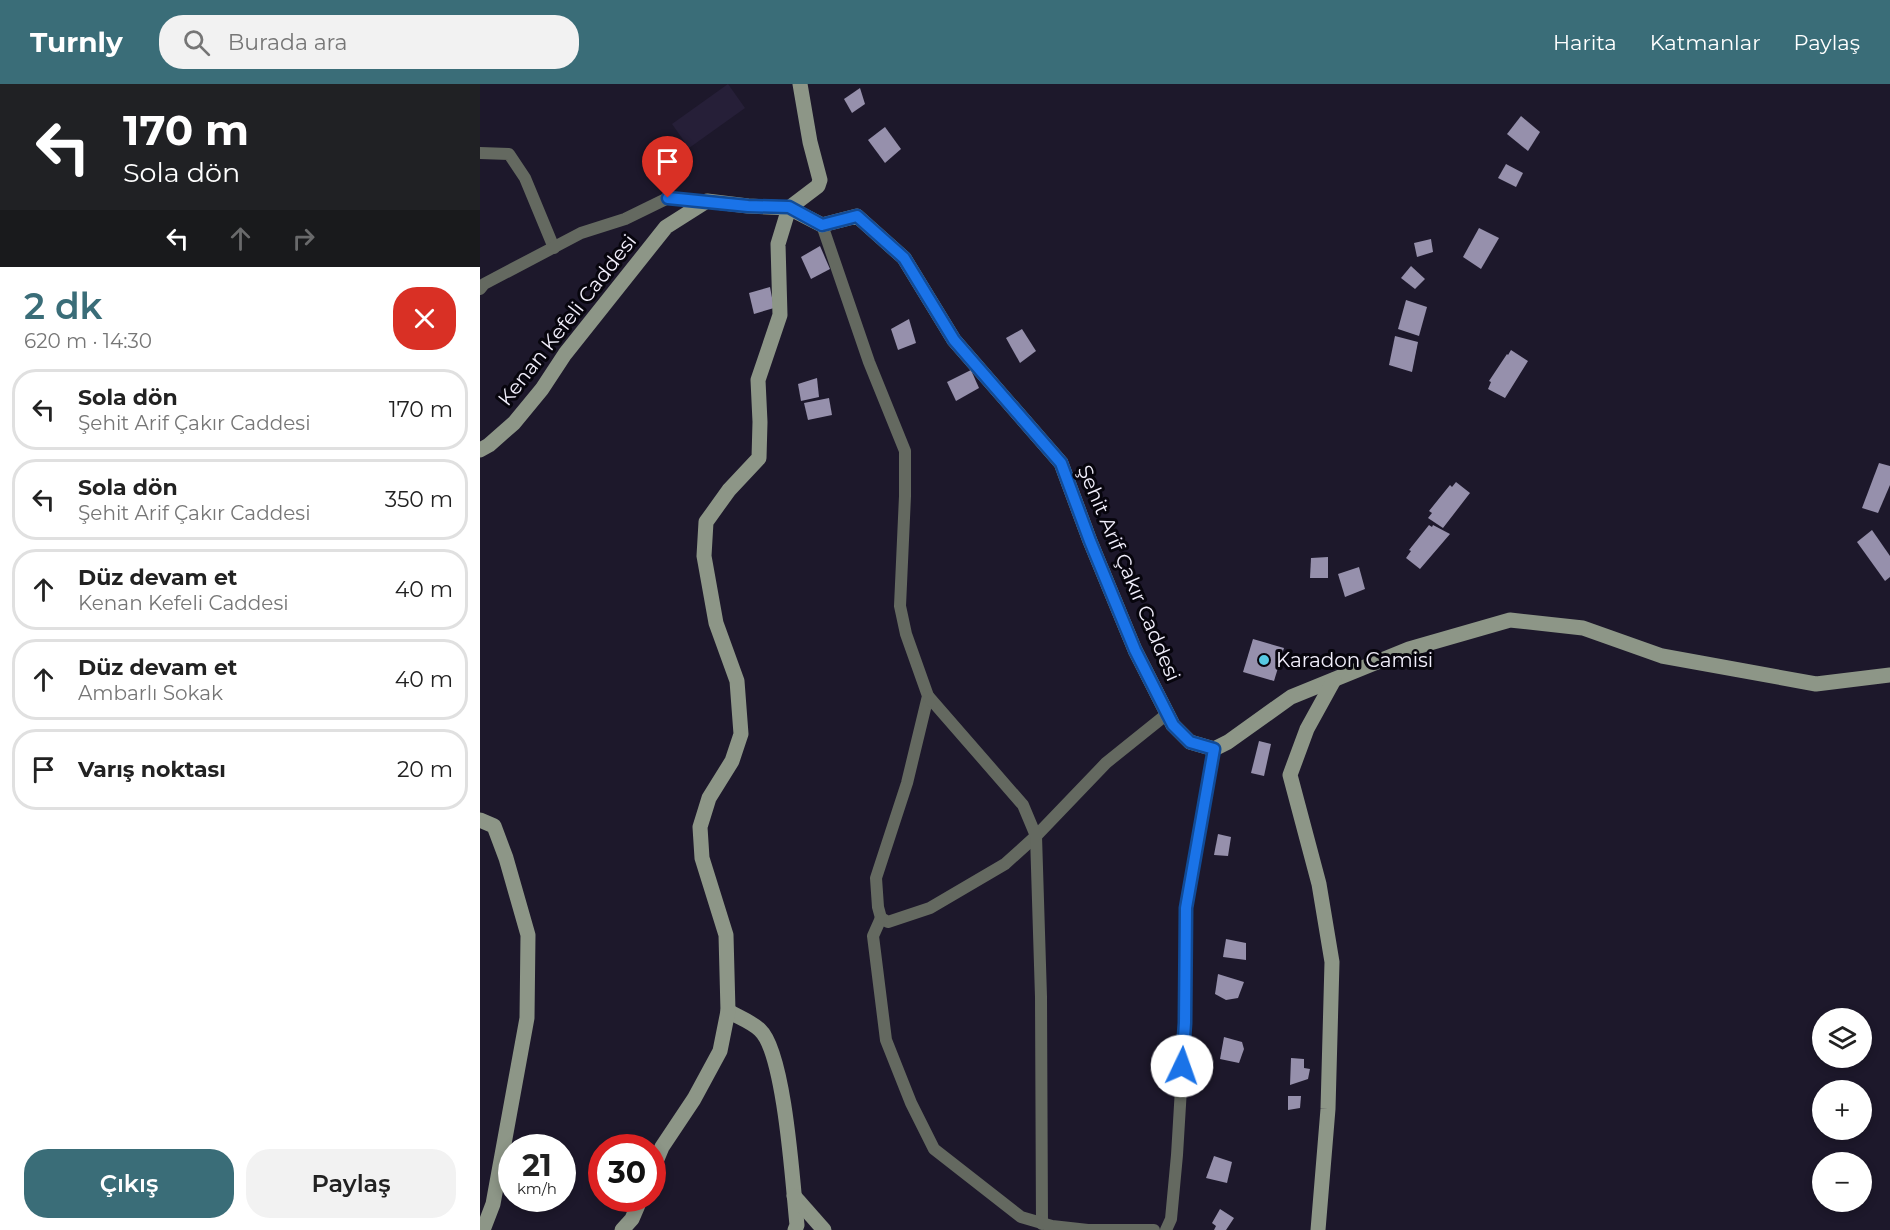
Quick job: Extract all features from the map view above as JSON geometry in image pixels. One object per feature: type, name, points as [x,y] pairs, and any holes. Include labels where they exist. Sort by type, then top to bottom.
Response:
[{"type":"street","points":[[666,1141],[694,1099],[720,1050],[728,1011],[726,935],[702,858],[700,827],[709,798],[732,761],[741,734],[738,681],[716,623],[704,556],[706,522],[729,490],[759,458],[758,381],[780,315],[778,244],[789,207],[818,186],[820,180],[800,84]]},
{"type":"street","points":[[480,153],[509,154],[525,178],[554,248]]},
{"type":"street","points":[[480,289],[484,284],[581,233],[625,219],[668,198],[748,206],[789,207],[822,225],[869,362],[905,451],[900,606],[906,634],[928,696],[1023,806],[1035,836],[1041,997],[1042,1224]]},
{"type":"street","name":"Kenan Kefeli Caddesi","points":[[480,450],[514,423],[542,389],[565,354],[666,227],[706,201]]},
{"type":"street","name":"Şehit Arif Çakır Caddesi","points":[[822,225],[857,216],[904,258],[954,340],[1061,463],[1135,650],[1167,714],[1173,725],[1190,742],[1214,749]]},
{"type":"street","points":[[1166,1230],[1171,1219],[1177,1155],[1185,1023],[1186,908],[1214,749],[1228,742],[1291,697],[1409,649],[1510,620],[1583,628],[1662,656],[1816,684],[1890,675]]},
{"type":"street","points":[[1318,1230],[1328,1109],[1332,962],[1319,884],[1290,775],[1307,729],[1334,680]]},
{"type":"street","points":[[928,696],[907,783],[876,878],[881,918],[873,936],[886,1040],[912,1103],[934,1149],[1021,1218],[1052,1226],[1088,1230],[1154,1230]]},
{"type":"street","points":[[881,918],[888,922],[930,908],[1005,864],[1106,763],[1167,714]]},
{"type":"street","points":[[480,820],[494,825],[528,935],[527,1018],[493,1203],[483,1230]]},
{"type":"street","points":[[728,1011],[760,1030],[770,1044],[784,1105],[797,1225],[795,1230]]},
{"type":"street","points":[[794,1196],[824,1230]]},
{"type":"street","points":[[622,1230],[635,1212]]},
{"type":"shaded area","points":[[728,84],[745,108],[689,148],[672,124]]},
{"type":"building","points":[[860,88],[865,104],[852,113],[844,99]]},
{"type":"building","points":[[1521,116],[1540,132],[1528,151],[1507,134]]},
{"type":"building","points":[[885,127],[901,149],[885,163],[868,140]]},
{"type":"building","points":[[1506,164],[1523,173],[1516,187],[1498,178]]},
{"type":"building","points":[[1479,228],[1499,238],[1481,269],[1463,257]]},
{"type":"building","points":[[1431,239],[1433,252],[1417,257],[1414,243]]},
{"type":"building","points":[[820,246],[830,269],[811,279],[801,257]]},
{"type":"building","points":[[1411,266],[1425,279],[1415,289],[1401,278]]},
{"type":"building","points":[[770,287],[774,308],[754,314],[749,293]]},
{"type":"building","points":[[1406,300],[1427,307],[1419,336],[1398,329]]},
{"type":"building","points":[[909,319],[916,343],[898,350],[891,329]]},
{"type":"building","points":[[1022,329],[1036,351],[1020,363],[1006,338]]},
{"type":"building","points":[[1395,336],[1418,342],[1412,372],[1389,365]]},
{"type":"building","points":[[1511,350],[1528,361],[1505,398],[1488,389],[1491,382],[1489,381]]},
{"type":"building","points":[[971,370],[979,388],[956,401],[947,382]]},
{"type":"building","points":[[817,378],[819,397],[801,401],[798,384]]},
{"type":"building","points":[[829,398],[832,415],[808,420],[804,403]]},
{"type":"building","points":[[1879,463],[1890,466],[1890,485],[1878,513],[1862,508]]},
{"type":"building","points":[[1456,482],[1470,493],[1443,528],[1428,518],[1432,513],[1429,511],[1450,485],[1452,487]]},
{"type":"building","points":[[1429,525],[1450,534],[1420,569],[1406,558],[1411,551],[1409,550]]},
{"type":"building","points":[[1872,530],[1890,556],[1890,577],[1885,581],[1857,542]]},
{"type":"building","points":[[1328,557],[1328,578],[1310,578],[1311,558]]},
{"type":"building","points":[[1359,567],[1365,589],[1345,597],[1338,574]]},
{"type":"building","name":"Karadon Camisi","points":[[1253,639],[1284,648],[1274,681],[1243,672]]},
{"type":"building","points":[[1259,741],[1271,744],[1264,776],[1251,773]]},
{"type":"building","points":[[1218,834],[1231,837],[1228,856],[1214,855]]},
{"type":"building","points":[[1226,939],[1246,943],[1246,960],[1223,957]]},
{"type":"building","points":[[1218,974],[1244,982],[1238,998],[1226,1000],[1215,994]]},
{"type":"building","points":[[1224,1037],[1242,1042],[1244,1049],[1239,1063],[1220,1059]]},
{"type":"building","points":[[1291,1058],[1304,1059],[1304,1068],[1310,1069],[1308,1079],[1290,1085]]},
{"type":"building","points":[[1288,1096],[1301,1096],[1300,1108],[1288,1110]]},
{"type":"building","points":[[1214,1156],[1232,1162],[1227,1183],[1206,1178]]},
{"type":"building","points":[[1220,1209],[1234,1218],[1226,1230],[1214,1230],[1216,1226],[1212,1223]]},
{"type":"place","name":"Karadon Camisi","points":[[1264,660]]},
{"type":"route","points":[[668,198],[748,206],[789,207],[822,225],[857,216],[904,258],[954,340],[1061,463],[1135,650],[1173,725],[1190,742],[1214,749],[1186,908],[1185,1023],[1182,1066]]}]
